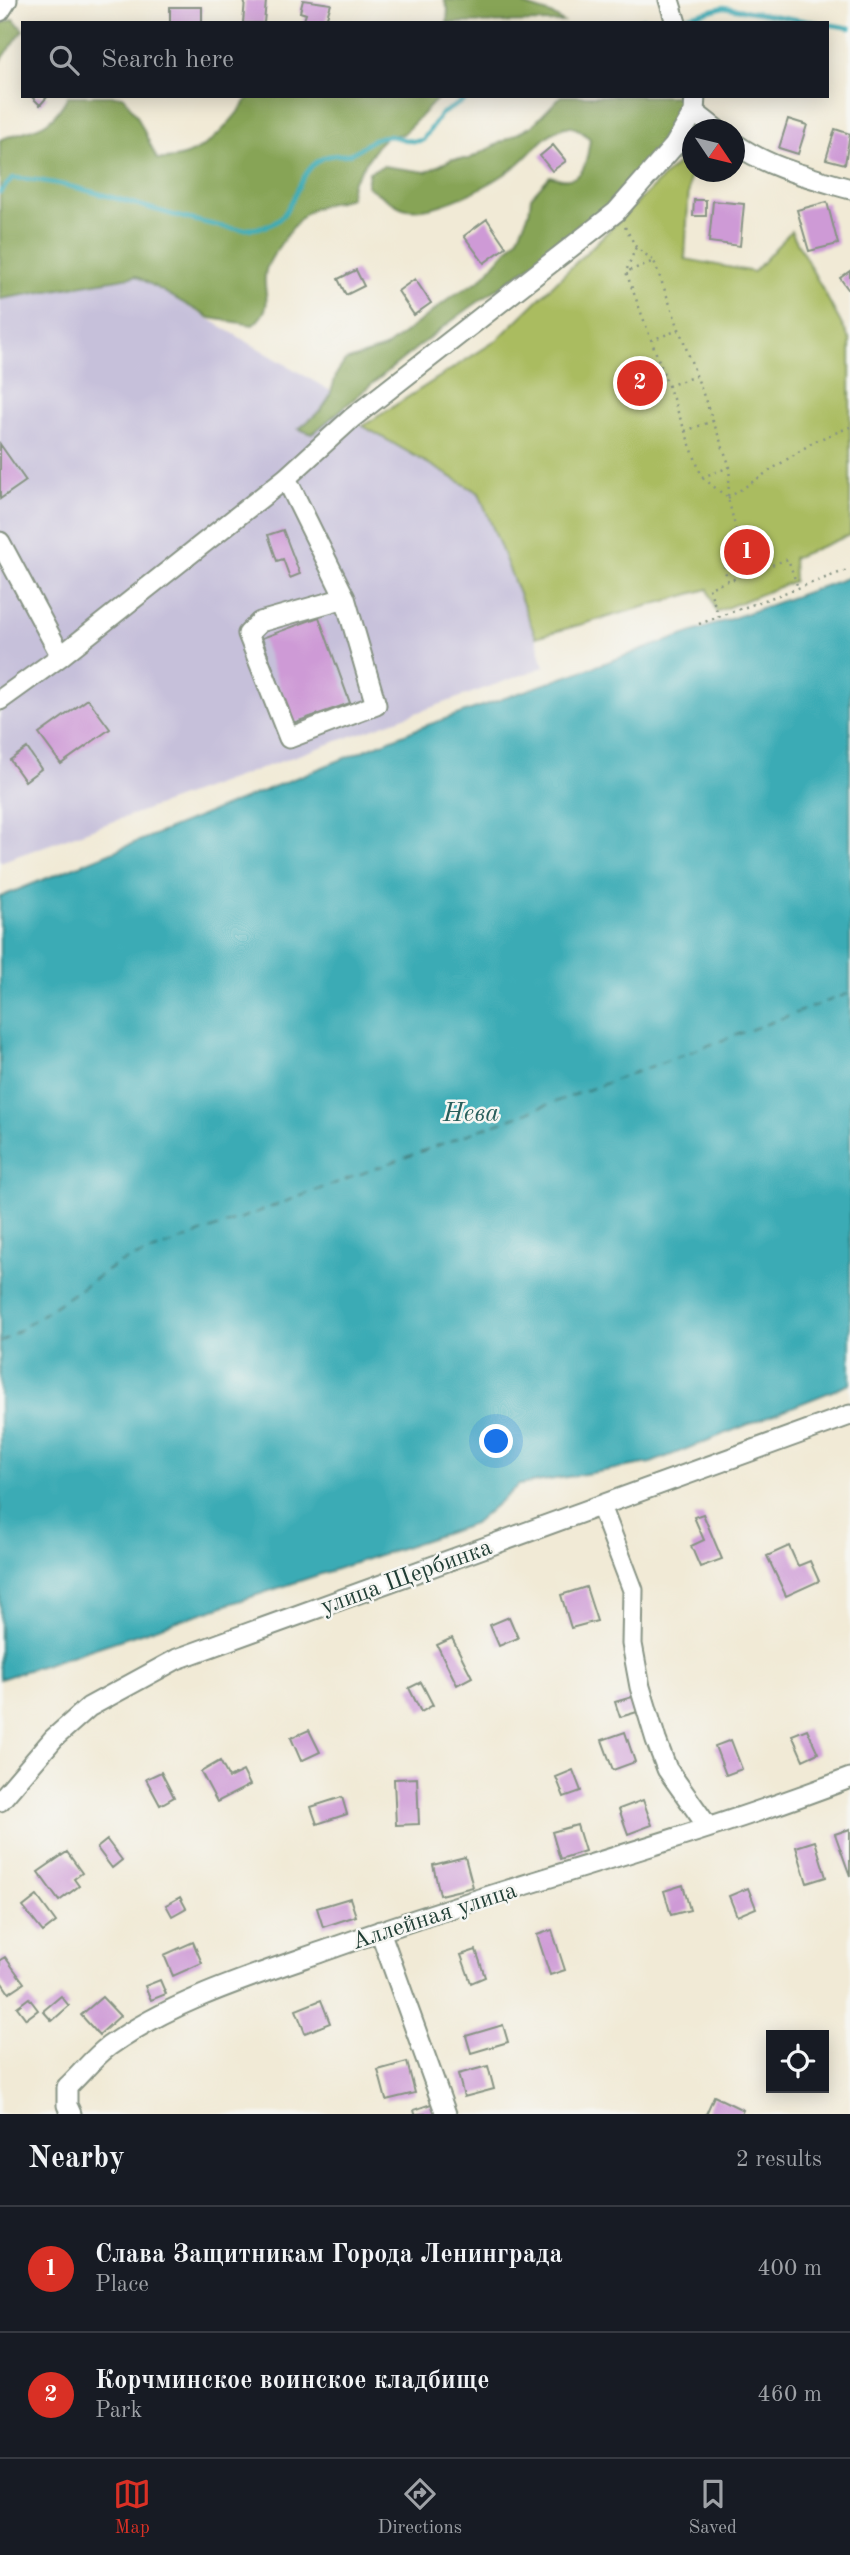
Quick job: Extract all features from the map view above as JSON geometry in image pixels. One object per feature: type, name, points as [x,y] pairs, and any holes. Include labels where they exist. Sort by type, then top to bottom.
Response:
[{"type":"street","points":[[0,11],[7,0]]},
{"type":"street","points":[[0,701],[286,478],[352,418],[616,212],[674,146],[694,104],[707,119]]},
{"type":"street","points":[[745,151],[787,171],[850,189]]},
{"type":"street","points":[[286,478],[345,598],[376,705],[289,738],[248,634],[260,622],[345,598]]},
{"type":"street","points":[[0,542],[61,656]]},
{"type":"street","name":"улица Щербинка","points":[[0,1801],[54,1738],[89,1707],[177,1659],[850,1415]]},
{"type":"street","points":[[601,1506],[632,1590],[632,1644],[640,1687],[656,1740],[667,1769],[708,1827]]},
{"type":"street","name":"Аллейная улица","points":[[71,2114],[67,2105],[67,2087],[107,2047],[167,2011],[226,1986],[380,1931],[708,1827],[850,1778]]},
{"type":"street","points":[[380,1931],[446,2114]]},
{"type":"path","points":[[616,212],[636,247],[654,261],[730,467],[728,498],[736,530]]},
{"type":"path","points":[[636,247],[626,272],[702,477],[728,498]]},
{"type":"path","points":[[626,272],[654,261]]},
{"type":"path","points":[[651,340],[679,330]]},
{"type":"path","points":[[668,386],[696,376]]},
{"type":"path","points":[[685,431],[713,421]]},
{"type":"path","points":[[728,498],[815,441],[850,427]]},
{"type":"path","points":[[702,477],[730,467]]},
{"type":"path","points":[[736,530],[754,534],[762,545],[768,566]]},
{"type":"path","points":[[728,581],[721,559],[722,549],[736,530]]},
{"type":"path","points":[[719,617],[709,588],[768,566],[788,559],[799,588]]},
{"type":"path","points":[[699,624],[850,569]]},
{"type":"shaded area","points":[[136,276],[339,396],[352,418],[363,426],[479,493],[536,637],[544,667],[0,862],[0,299]]},
{"type":"green space","points":[[444,0],[523,0],[524,5],[551,14],[562,21],[447,21],[448,9]]},
{"type":"green space","points":[[14,19],[21,28],[21,33],[0,62],[0,24]]},
{"type":"green space","points":[[67,98],[124,98],[137,116],[157,159],[186,155],[211,141],[248,98],[438,98],[403,134],[387,136],[377,146],[352,183],[350,198],[312,209],[291,230],[266,270],[267,304],[253,325],[210,318],[136,276],[0,299],[0,140],[39,127]]},
{"type":"green space","points":[[559,98],[686,98],[674,131],[652,163],[623,194],[590,223],[435,334],[312,434],[299,429],[321,410],[345,361],[385,348],[454,295],[480,280],[517,239],[529,213],[531,197],[550,176],[570,179],[581,172],[590,139],[574,128],[566,127],[555,131],[516,166],[493,181],[462,197],[430,208],[415,210],[393,203],[367,186],[369,172],[383,166],[426,172],[452,159],[469,159],[532,126]]},
{"type":"green space","points":[[682,159],[682,182],[689,182],[685,259],[754,272],[791,231],[850,340],[850,535],[793,558],[794,581],[716,612],[708,589],[536,637],[479,493],[363,426],[497,340]]},
{"type":"water","name":"Нева","points":[[850,577],[850,1384],[651,1463],[519,1485],[474,1524],[0,1679],[0,897],[422,727]]},
{"type":"building","points":[[245,0],[266,1],[264,21],[243,21]]},
{"type":"building","points":[[303,0],[331,4],[326,20],[328,21],[304,21],[306,14],[300,12]]},
{"type":"building","points":[[170,7],[202,7],[202,21],[170,21]]},
{"type":"building","points":[[33,98],[46,98],[40,105]]},
{"type":"building","points":[[788,119],[807,125],[798,154],[779,148]]},
{"type":"building","points":[[835,129],[850,134],[845,164],[826,159]]},
{"type":"building","points":[[553,145],[566,161],[552,171],[540,156]]},
{"type":"building","points":[[694,200],[706,200],[706,216],[693,216]]},
{"type":"building","points":[[713,201],[744,204],[740,246],[709,242]]},
{"type":"building","points":[[827,202],[838,244],[809,251],[797,210]]},
{"type":"building","points":[[487,219],[506,247],[484,263],[464,236]]},
{"type":"building","points":[[356,270],[364,286],[346,295],[338,279]]},
{"type":"building","points":[[850,271],[850,292],[840,278]]},
{"type":"building","points":[[415,279],[431,303],[414,315],[398,291]]},
{"type":"building","points":[[0,444],[26,481],[0,499]]},
{"type":"building","points":[[283,530],[300,574],[290,578],[283,559],[277,561],[268,535]]},
{"type":"building","points":[[319,617],[350,703],[293,723],[262,638]]},
{"type":"building","points":[[88,699],[110,729],[61,764],[39,734]]},
{"type":"building","points":[[27,748],[41,769],[25,781],[10,760]]},
{"type":"building","points":[[703,1514],[722,1559],[700,1567],[691,1546],[704,1540],[694,1517]]},
{"type":"building","points":[[789,1546],[798,1566],[810,1561],[819,1581],[786,1596],[767,1556]]},
{"type":"building","points":[[586,1587],[597,1621],[571,1628],[561,1595]]},
{"type":"building","points":[[509,1617],[518,1638],[499,1646],[490,1625]]},
{"type":"building","points":[[452,1638],[472,1677],[457,1685],[437,1645]]},
{"type":"building","points":[[421,1682],[433,1705],[421,1712],[409,1688]]},
{"type":"building","points":[[639,1695],[644,1710],[620,1717],[615,1702]]},
{"type":"building","points":[[807,1729],[818,1753],[803,1760],[792,1735]]},
{"type":"building","points":[[309,1730],[320,1752],[301,1761],[291,1738]]},
{"type":"building","points":[[625,1732],[635,1762],[613,1770],[602,1740]]},
{"type":"building","points":[[731,1740],[742,1769],[726,1775],[715,1746]]},
{"type":"building","points":[[220,1761],[229,1778],[243,1771],[250,1785],[217,1802],[201,1772]]},
{"type":"building","points":[[573,1770],[581,1791],[564,1797],[556,1777]]},
{"type":"building","points":[[161,1772],[174,1797],[160,1805],[146,1779]]},
{"type":"building","points":[[417,1778],[419,1824],[396,1825],[394,1779]]},
{"type":"building","points":[[342,1797],[347,1814],[317,1824],[311,1807]]},
{"type":"building","points":[[643,1800],[652,1825],[628,1834],[619,1809]]},
{"type":"building","points":[[577,1825],[585,1851],[560,1859],[552,1832]]},
{"type":"building","points":[[850,1829],[850,1876],[835,1834]]},
{"type":"building","points":[[107,1840],[122,1860],[112,1868],[97,1848]]},
{"type":"building","points":[[815,1841],[826,1877],[807,1883],[796,1847]]},
{"type":"building","points":[[67,1852],[82,1873],[74,1879],[79,1886],[59,1901],[38,1872]]},
{"type":"building","points":[[465,1857],[473,1887],[440,1895],[433,1865]]},
{"type":"building","points":[[683,1885],[690,1910],[671,1915],[664,1891]]},
{"type":"building","points":[[748,1888],[756,1908],[737,1916],[729,1896]]},
{"type":"building","points":[[37,1896],[56,1922],[43,1932],[23,1907]]},
{"type":"building","points":[[180,1897],[186,1908],[172,1916],[166,1905]]},
{"type":"building","points":[[350,1898],[356,1916],[323,1927],[317,1908]]},
{"type":"building","points":[[552,1930],[565,1970],[550,1975],[537,1935]]},
{"type":"building","points":[[193,1942],[202,1963],[173,1976],[164,1955]]},
{"type":"building","points":[[476,1950],[485,1977],[471,1983],[461,1955]]},
{"type":"building","points":[[5,1957],[24,1983],[9,1993],[0,1980],[0,1960]]},
{"type":"building","points":[[160,1980],[166,1994],[151,2000],[145,1986]]},
{"type":"building","points":[[61,1996],[69,2006],[52,2021],[43,2011]]},
{"type":"building","points":[[102,1997],[120,2016],[99,2035],[81,2015]]},
{"type":"building","points":[[29,1998],[38,2010],[26,2019],[17,2007]]},
{"type":"building","points":[[321,2000],[330,2023],[305,2033],[296,2010]]},
{"type":"building","points":[[503,2025],[508,2042],[471,2053],[466,2036]]},
{"type":"building","points":[[407,2062],[415,2093],[386,2100],[378,2070]]},
{"type":"building","points":[[488,2066],[494,2089],[464,2097],[458,2074]]},
{"type":"building","points":[[714,2096],[743,2110],[741,2114],[706,2114]]},
{"type":"building","points":[[434,2103],[438,2114],[415,2114],[414,2110]]},
{"type":"waterway","points":[[679,19],[724,7],[807,21]]},
{"type":"waterway","points":[[638,21],[662,21]]},
{"type":"waterway","points":[[829,24],[850,28]]},
{"type":"waterway","points":[[0,192],[13,178],[34,180],[78,188],[218,226],[238,229],[267,226],[284,214],[307,173],[323,158],[349,154],[382,137],[423,140],[441,114],[469,98]]},
{"type":"ferry route","points":[[0,1343],[117,1264],[850,993]]},
{"type":"place","name":"Корчминское воинское кладбище","points":[[640,383]]},
{"type":"place","name":"Слава Защитникам Города Ленинграда","points":[[747,552]]}]
